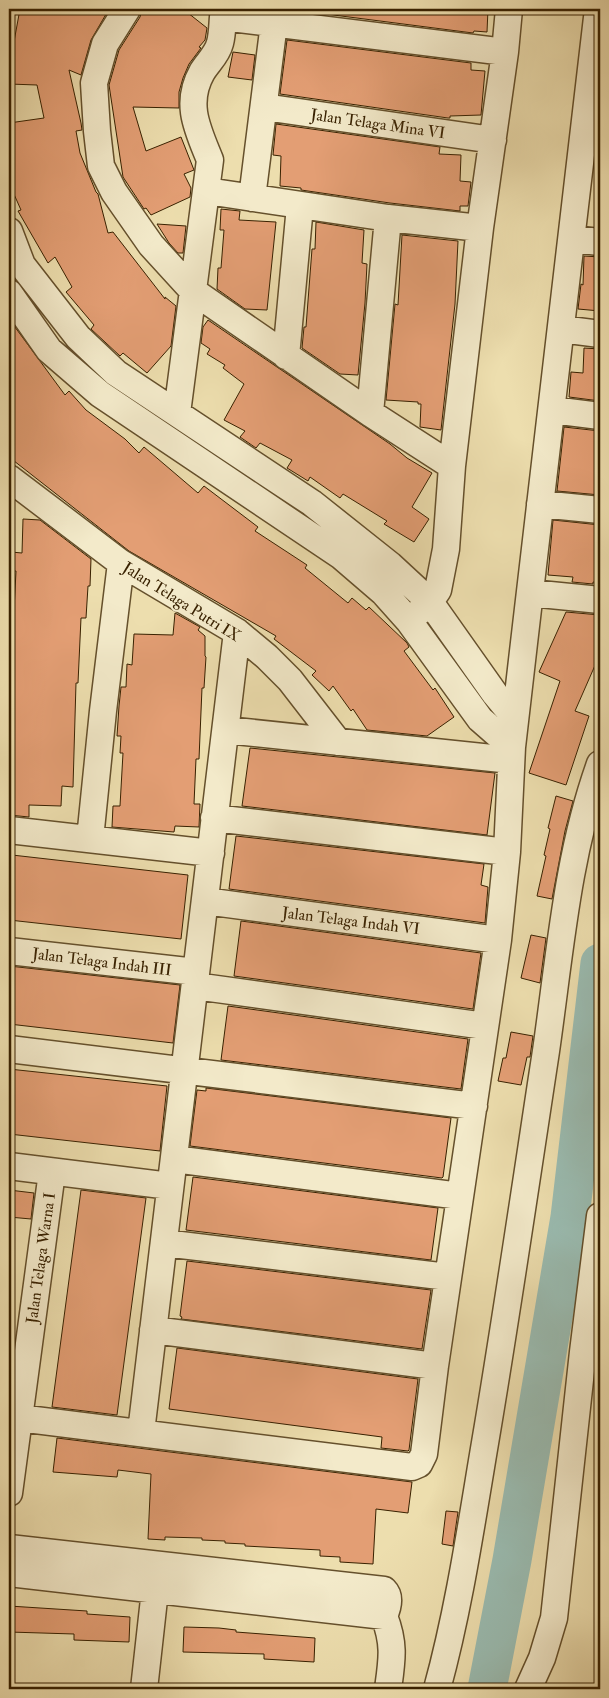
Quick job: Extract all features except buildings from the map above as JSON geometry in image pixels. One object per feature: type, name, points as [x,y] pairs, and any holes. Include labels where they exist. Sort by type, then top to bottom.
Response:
[{"type":"street","points":[[127,9],[105,44],[94,83],[97,131],[101,166],[114,192],[151,245],[192,291],[370,413],[452,466]]},
{"type":"street","points":[[409,621],[430,602],[438,590],[446,549],[452,466],[480,228],[505,52],[509,9]]},
{"type":"street","points":[[19,1418],[141,1432],[412,1468],[420,1464],[424,1454],[435,1366],[498,940],[507,852],[515,718],[540,504],[572,239],[590,154],[597,62],[598,9]]},
{"type":"street","points":[[177,413],[210,160],[197,132],[193,105],[195,88],[199,77],[207,64],[216,55],[220,44],[223,13],[274,23],[505,52]]},
{"type":"street","points":[[252,198],[274,23]]},
{"type":"street","name":"Jalan Telaga Mina VI","points":[[264,107],[493,140]]},
{"type":"street","points":[[207,191],[388,218],[480,228]]},
{"type":"street","points":[[286,356],[300,206]]},
{"type":"street","points":[[370,413],[388,218]]},
{"type":"street","points":[[9,231],[15,270],[41,289],[78,337],[116,373],[333,519],[390,564],[430,602],[495,694],[515,718]]},
{"type":"street","points":[[572,239],[600,242]]},
{"type":"street","points":[[41,289],[12,303],[49,350],[100,394],[341,556],[384,593],[409,621],[476,714],[512,754]]},
{"type":"street","points":[[561,329],[600,334]]},
{"type":"street","points":[[552,410],[600,416]]},
{"type":"street","name":"Jalan Telaga Putri IX","points":[[9,478],[121,564],[237,632],[267,656],[290,680],[338,742]]},
{"type":"street","points":[[540,504],[600,510]]},
{"type":"street","points":[[90,839],[121,564]]},
{"type":"street","points":[[530,593],[600,600]]},
{"type":"street","points":[[141,1432],[237,632]]},
{"type":"street","points":[[226,730],[338,742],[512,754]]},
{"type":"street","points":[[437,1689],[449,1642],[469,1540],[501,1344],[547,1041],[569,879],[587,804],[600,764]]},
{"type":"street","points":[[214,818],[507,852]]},
{"type":"street","points":[[9,830],[211,853]]},
{"type":"street","name":"Jalan Telaga Indah VI","points":[[205,901],[498,940]]},
{"type":"street","name":"Jalan Telaga Indah III","points":[[9,950],[485,1026]]},
{"type":"street","points":[[9,1049],[474,1106]]},
{"type":"street","points":[[174,1159],[460,1196]]},
{"type":"street","points":[[9,1166],[170,1186]]},
{"type":"street","name":"Jalan Telaga Warna I","points":[[9,1493],[52,1172]]},
{"type":"street","points":[[528,1689],[542,1658],[554,1618],[600,1216]]},
{"type":"street","points":[[164,1243],[448,1277]]},
{"type":"street","points":[[153,1330],[435,1366]]},
{"type":"street","points":[[9,1548],[384,1590],[388,1596],[388,1606],[384,1616],[392,1642],[393,1654],[388,1689]]},
{"type":"street","points":[[9,1573],[384,1616]]},
{"type":"street","points":[[144,1689],[155,1590]]},
{"type":"waterway","points":[[487,1689],[512,1560],[570,1217],[600,963]]}]
